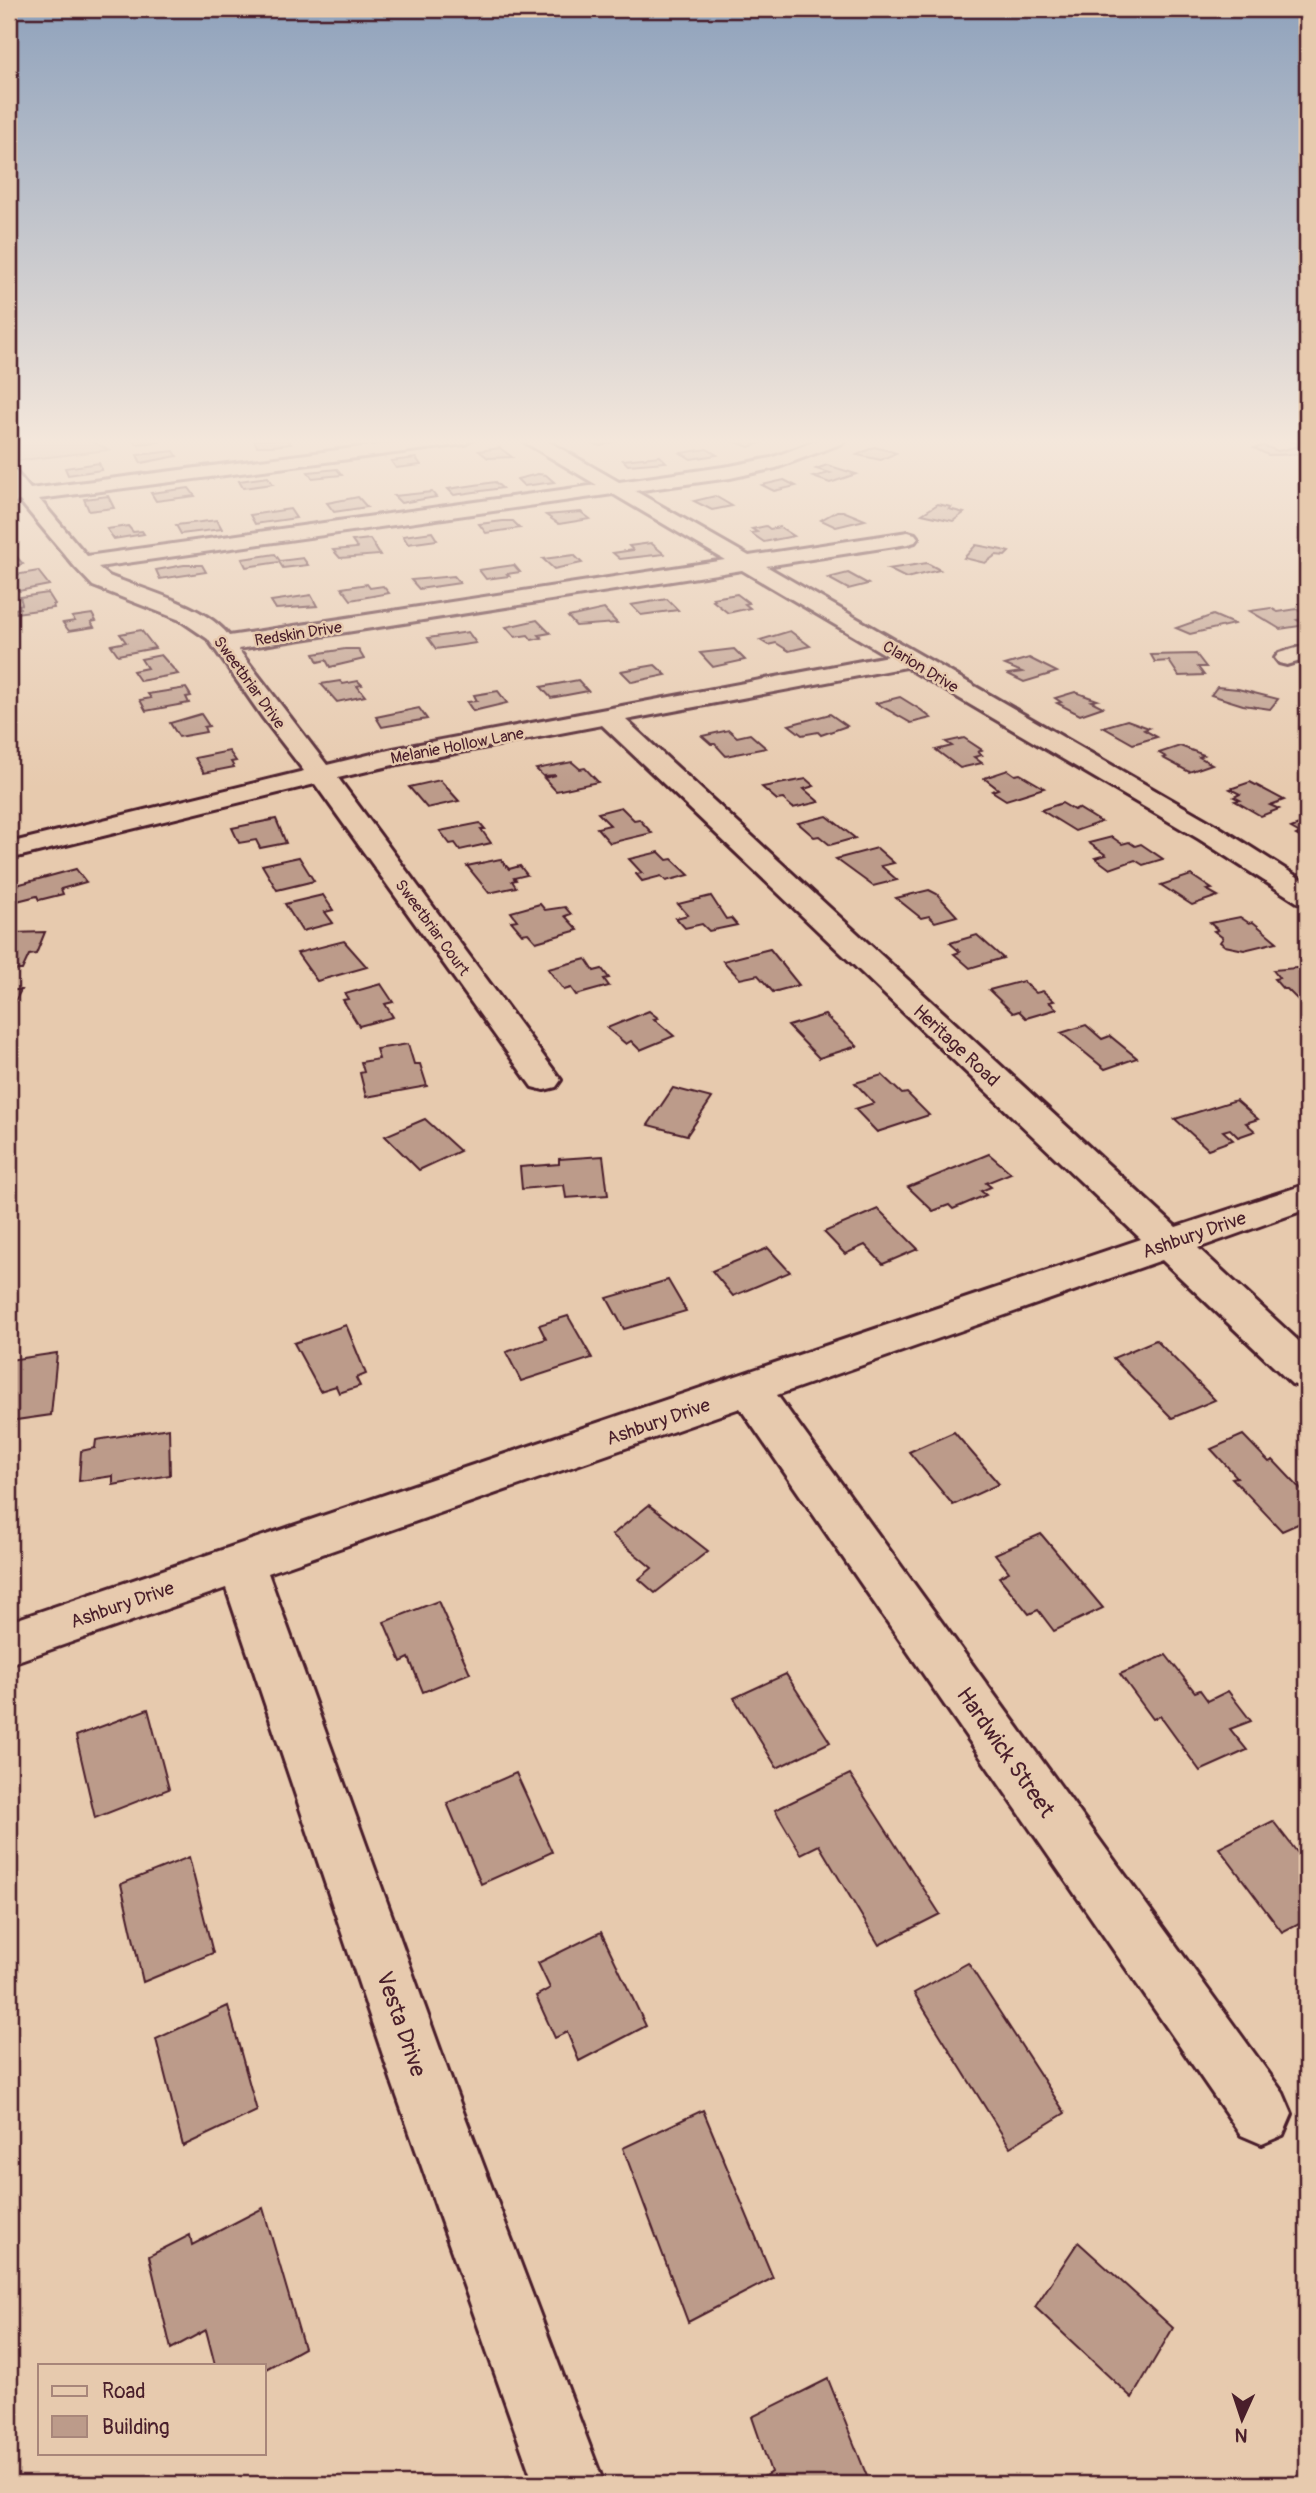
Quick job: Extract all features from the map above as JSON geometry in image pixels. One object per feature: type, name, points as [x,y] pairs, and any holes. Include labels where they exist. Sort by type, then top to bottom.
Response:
[{"type":"street","name":"Sweetbriar Drive","points":[[74,555],[101,581],[204,624],[225,644],[272,713],[320,774]]},
{"type":"street","points":[[82,563],[137,555]]},
{"type":"street","name":"Clarion Drive","points":[[732,555],[1209,833],[1307,896]]},
{"type":"street","name":"Redskin Drive","points":[[225,644],[795,555]]},
{"type":"street","name":"Melanie Hollow Lane","points":[[9,850],[468,741],[910,659]]},
{"type":"street","name":"Heritage Road","points":[[607,716],[1307,1373]]},
{"type":"street","name":"Sweetbriar Court","points":[[320,774],[544,1080]]},
{"type":"street","name":"Ashbury Drive","points":[[9,1643],[1307,1196]]},
{"type":"street","name":"Hardwick Street","points":[[750,1389],[1262,2114]]},
{"type":"street","name":"Vesta Drive","points":[[241,1563],[423,2085],[569,2484]]},
{"type":"building","points":[[9,555],[15,555],[23,564],[9,567]]},
{"type":"building","points":[[276,555],[280,561],[303,558],[308,565],[283,568],[279,562],[246,567],[242,559]]},
{"type":"building","points":[[338,555],[375,555],[340,558]]},
{"type":"building","points":[[574,555],[582,563],[554,569],[543,559]]},
{"type":"building","points":[[616,555],[652,555],[620,559]]},
{"type":"building","points":[[966,555],[996,555],[985,563],[964,558]]},
{"type":"building","points":[[927,563],[940,570],[906,578],[888,569]]},
{"type":"building","points":[[202,565],[206,572],[160,579],[156,570]]},
{"type":"building","points":[[514,565],[520,572],[507,574],[509,576],[486,579],[479,570]]},
{"type":"building","points":[[38,571],[49,585],[19,591],[9,579],[9,576]]},
{"type":"building","points":[[848,573],[868,584],[848,589],[828,578]]},
{"type":"building","points":[[454,576],[460,583],[419,589],[411,580]]},
{"type":"building","points":[[367,584],[370,588],[383,586],[389,593],[351,600],[342,588]]},
{"type":"building","points":[[48,593],[55,604],[54,608],[16,613],[15,609],[22,604],[20,597]]},
{"type":"building","points":[[737,594],[749,603],[745,604],[750,608],[728,613],[713,601],[713,598]]},
{"type":"building","points":[[311,595],[317,606],[276,609],[271,601]]},
{"type":"building","points":[[667,599],[678,610],[641,615],[631,605]]},
{"type":"building","points":[[1271,608],[1278,612],[1297,609],[1307,615],[1307,618],[1297,620],[1306,625],[1280,629],[1250,611]]},
{"type":"building","points":[[604,609],[617,623],[576,626],[568,617]]},
{"type":"building","points":[[92,614],[96,621],[91,622],[94,627],[69,631],[63,623],[75,621],[72,617]]},
{"type":"building","points":[[1213,615],[1234,624],[1190,634],[1176,628]]},
{"type":"building","points":[[537,620],[550,633],[539,635],[542,638],[532,640],[528,635],[515,637],[506,627]]},
{"type":"building","points":[[141,630],[155,648],[118,655],[111,645],[126,642],[120,634]]},
{"type":"building","points":[[790,631],[810,646],[789,651],[776,643],[768,645],[760,640]]},
{"type":"building","points":[[468,632],[476,643],[436,649],[428,638]]},
{"type":"building","points":[[358,649],[364,659],[330,667],[326,660],[318,662],[314,654]]},
{"type":"building","points":[[734,649],[745,660],[713,667],[700,653]]},
{"type":"building","points":[[1196,654],[1206,667],[1198,667],[1204,675],[1179,676],[1169,661],[1155,662],[1151,655]]},
{"type":"building","points":[[161,655],[178,674],[140,681],[133,671],[147,668],[141,659]]},
{"type":"building","points":[[1029,658],[1057,672],[1024,682],[1008,674],[1022,672],[1005,665]]},
{"type":"building","points":[[655,665],[666,675],[632,682],[621,671]]},
{"type":"building","points":[[578,680],[588,691],[551,698],[541,687]]},
{"type":"building","points":[[340,681],[343,684],[358,681],[362,685],[357,686],[365,696],[337,702],[321,684]]},
{"type":"building","points":[[1217,687],[1278,699],[1270,709],[1243,705],[1211,695]]},
{"type":"building","points":[[186,688],[191,696],[186,697],[189,703],[146,711],[140,700],[151,698],[148,694]]},
{"type":"building","points":[[498,691],[507,703],[473,711],[467,702],[477,701],[474,695]]},
{"type":"building","points":[[1075,692],[1097,700],[1091,701],[1103,707],[1080,715],[1057,703],[1061,702],[1055,698]]},
{"type":"building","points":[[900,697],[931,718],[911,723],[876,703]]},
{"type":"building","points":[[419,708],[427,719],[382,727],[376,717]]},
{"type":"building","points":[[201,714],[209,726],[204,727],[206,732],[179,737],[170,723]]},
{"type":"building","points":[[830,714],[847,726],[821,735],[818,732],[802,735],[789,725]]},
{"type":"building","points":[[1127,720],[1149,728],[1144,730],[1157,737],[1133,744],[1103,727]]},
{"type":"building","points":[[729,730],[737,737],[750,734],[766,748],[726,756],[715,744],[702,736]]},
{"type":"building","points":[[964,738],[982,750],[978,752],[982,755],[974,757],[982,763],[960,768],[936,750],[952,746],[946,742]]},
{"type":"building","points":[[1180,746],[1204,755],[1199,757],[1212,764],[1189,772],[1159,753]]},
{"type":"building","points":[[229,751],[236,761],[231,762],[234,767],[204,773],[195,758]]},
{"type":"building","points":[[572,762],[580,769],[585,768],[598,782],[556,791],[544,778],[556,775],[543,776],[536,769]]},
{"type":"building","points":[[1008,770],[1044,788],[1006,800],[992,791],[998,789],[984,778]]},
{"type":"building","points":[[806,779],[814,786],[804,789],[819,802],[793,808],[783,799],[777,800],[762,787]]},
{"type":"building","points":[[440,780],[459,801],[427,808],[409,787]]},
{"type":"building","points":[[1250,782],[1284,800],[1270,805],[1279,809],[1261,816],[1235,801],[1240,800],[1234,797],[1240,794],[1230,789]]},
{"type":"building","points":[[1062,803],[1074,810],[1078,808],[1101,822],[1075,831],[1041,810]]},
{"type":"building","points":[[621,807],[634,820],[639,819],[652,833],[610,843],[597,828],[610,825],[598,813]]},
{"type":"building","points":[[827,816],[855,838],[830,845],[819,836],[814,837],[798,823]]},
{"type":"building","points":[[276,819],[286,843],[260,848],[256,840],[239,843],[232,828]]},
{"type":"building","points":[[1307,822],[1307,841],[1296,835],[1300,833],[1291,828]]},
{"type":"building","points":[[480,823],[491,843],[460,850],[455,843],[450,844],[440,831]]},
{"type":"building","points":[[1112,837],[1122,844],[1141,844],[1163,859],[1143,865],[1135,860],[1110,869],[1095,858],[1106,855],[1089,843]]},
{"type":"building","points":[[877,848],[894,863],[881,866],[897,880],[873,886],[836,859]]},
{"type":"building","points":[[659,852],[667,860],[672,859],[689,875],[666,881],[661,876],[642,881],[636,874],[642,873],[629,859]]},
{"type":"building","points":[[299,857],[314,881],[277,890],[262,865]]},
{"type":"building","points":[[500,859],[509,869],[520,866],[527,875],[514,878],[516,880],[512,881],[516,887],[489,893],[467,866]]},
{"type":"building","points":[[76,869],[86,882],[61,889],[63,894],[39,900],[37,896],[13,902],[9,894],[9,887]]},
{"type":"building","points":[[1191,875],[1218,896],[1192,905],[1161,885]]},
{"type":"building","points":[[929,890],[937,894],[957,916],[935,922],[929,916],[921,918],[896,898]]},
{"type":"building","points":[[323,895],[333,910],[325,912],[333,923],[302,931],[285,904]]},
{"type":"building","points":[[711,896],[726,919],[731,918],[737,925],[709,931],[702,924],[685,928],[676,918],[688,915],[678,904]]},
{"type":"building","points":[[540,904],[545,910],[565,907],[571,914],[565,916],[578,930],[536,942],[528,933],[522,934],[511,921],[517,920],[511,912]]},
{"type":"building","points":[[1240,917],[1249,923],[1253,922],[1277,942],[1244,950],[1225,946],[1220,942],[1223,938],[1214,931],[1218,930],[1210,923]]},
{"type":"building","points":[[45,932],[36,954],[29,955],[22,970],[9,970],[9,939],[12,933]]},
{"type":"building","points":[[977,935],[1003,958],[970,968],[954,954],[960,952],[950,943]]},
{"type":"building","points":[[344,941],[367,967],[317,981],[297,953]]},
{"type":"building","points":[[770,949],[799,985],[773,992],[758,975],[740,979],[723,961]]},
{"type":"building","points":[[586,959],[594,971],[602,969],[609,978],[604,979],[609,986],[576,995],[571,988],[564,990],[548,969]]},
{"type":"building","points":[[1307,967],[1307,1000],[1299,1001],[1274,979],[1279,978],[1273,970]]},
{"type":"building","points":[[1023,981],[1036,993],[1043,991],[1054,1001],[1049,1002],[1057,1009],[1026,1018],[1019,1011],[1013,1013],[989,990]]},
{"type":"building","points":[[381,984],[393,1002],[385,1004],[393,1017],[359,1026],[343,1000],[348,999],[345,994]]},
{"type":"building","points":[[9,990],[21,990],[9,1012]]},
{"type":"building","points":[[649,1011],[658,1018],[654,1019],[674,1036],[640,1050],[631,1041],[626,1044],[607,1028]]},
{"type":"building","points":[[825,1015],[857,1046],[819,1058],[788,1026]]},
{"type":"building","points":[[1086,1025],[1102,1039],[1110,1036],[1137,1058],[1105,1069],[1061,1033]]},
{"type":"building","points":[[408,1044],[414,1064],[420,1064],[427,1086],[366,1097],[360,1073],[364,1072],[361,1062],[379,1059],[376,1049]]},
{"type":"building","points":[[882,1075],[902,1094],[907,1093],[929,1115],[877,1132],[855,1109],[874,1103],[855,1083]]},
{"type":"building","points":[[673,1088],[712,1098],[687,1135],[648,1125]]},
{"type":"building","points":[[1236,1100],[1258,1119],[1246,1123],[1255,1131],[1238,1137],[1230,1129],[1223,1131],[1233,1140],[1208,1149],[1175,1119]]},
{"type":"building","points":[[425,1119],[460,1151],[419,1170],[385,1136]]},
{"type":"building","points":[[989,1154],[1011,1173],[986,1183],[991,1187],[981,1191],[986,1195],[953,1209],[949,1205],[933,1211],[908,1187]]},
{"type":"building","points":[[603,1156],[608,1195],[566,1198],[564,1185],[522,1189],[520,1167],[559,1164],[559,1159]]},
{"type":"building","points":[[878,1209],[918,1249],[883,1264],[865,1245],[845,1254],[824,1232]]},
{"type":"building","points":[[768,1248],[790,1272],[733,1296],[712,1271]]},
{"type":"building","points":[[668,1280],[686,1311],[624,1329],[607,1298]]},
{"type":"building","points":[[568,1316],[592,1358],[521,1381],[506,1352],[546,1339],[539,1325]]},
{"type":"building","points":[[346,1325],[366,1374],[356,1378],[360,1386],[339,1393],[336,1386],[320,1391],[294,1343]]},
{"type":"building","points":[[1156,1340],[1215,1400],[1172,1418],[1113,1358]]},
{"type":"building","points":[[57,1353],[51,1415],[9,1421],[9,1360]]},
{"type":"building","points":[[169,1428],[170,1475],[113,1485],[113,1476],[79,1481],[81,1451],[95,1448],[96,1440]]},
{"type":"building","points":[[954,1432],[999,1484],[953,1505],[909,1452]]},
{"type":"building","points":[[1243,1435],[1269,1462],[1273,1460],[1307,1496],[1307,1520],[1282,1531],[1232,1478],[1237,1477],[1211,1449]]},
{"type":"building","points":[[649,1505],[708,1551],[655,1593],[639,1579],[652,1568],[612,1535]]},
{"type":"building","points":[[1041,1534],[1103,1608],[1054,1631],[1038,1610],[1029,1614],[999,1577],[1009,1572],[995,1554]]},
{"type":"building","points":[[438,1601],[470,1673],[423,1692],[409,1658],[401,1662],[384,1622]]},
{"type":"building","points":[[1166,1655],[1195,1692],[1200,1690],[1208,1701],[1228,1691],[1251,1721],[1230,1729],[1247,1750],[1200,1771],[1160,1716],[1153,1719],[1120,1674]]},
{"type":"building","points":[[786,1674],[830,1742],[777,1768],[734,1698]]},
{"type":"building","points":[[148,1709],[169,1789],[95,1818],[76,1736]]},
{"type":"building","points":[[516,1773],[552,1852],[481,1884],[447,1803]]},
{"type":"building","points":[[850,1774],[940,1914],[879,1945],[819,1845],[801,1854],[775,1810]]},
{"type":"building","points":[[1273,1821],[1307,1865],[1307,1919],[1282,1932],[1219,1848]]},
{"type":"building","points":[[189,1857],[213,1953],[143,1982],[121,1884]]},
{"type":"building","points":[[601,1932],[646,2026],[579,2061],[567,2032],[555,2038],[536,1996],[550,1988],[538,1963]]},
{"type":"building","points":[[968,1963],[1065,2113],[1010,2147],[914,1993]]},
{"type":"building","points":[[228,2006],[257,2111],[183,2146],[156,2039]]},
{"type":"building","points":[[703,2110],[773,2278],[688,2322],[623,2148]]},
{"type":"building","points":[[263,2208],[304,2348],[266,2369],[266,2364],[215,2364],[206,2330],[171,2349],[149,2256],[190,2235],[192,2245]]},
{"type":"building","points":[[1078,2242],[1173,2328],[1132,2398],[1035,2307]]},
{"type":"building","points":[[828,2379],[870,2484],[764,2484],[762,2478],[771,2472],[752,2417]]}]
